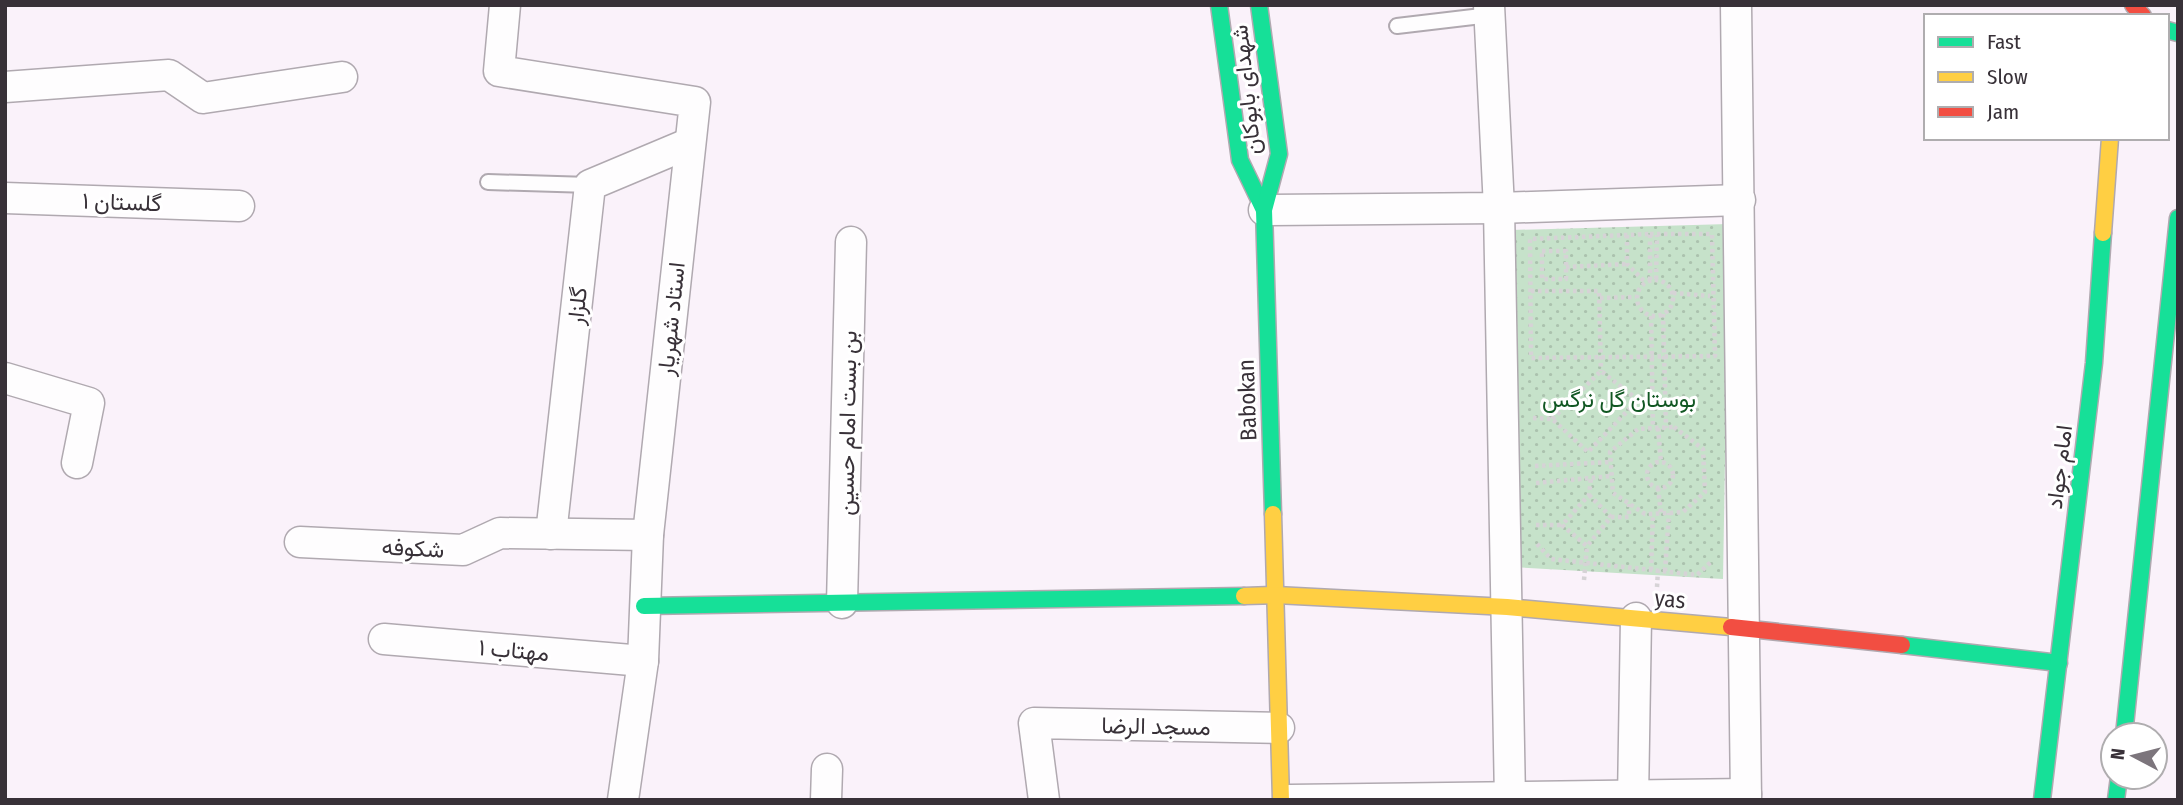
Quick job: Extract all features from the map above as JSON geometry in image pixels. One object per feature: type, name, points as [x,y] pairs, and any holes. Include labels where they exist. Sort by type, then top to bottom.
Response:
[{"type":"street","name":"استاد شهریار","points":[[505,5],[499,71],[695,102],[648,535],[643,662],[623,800]]},
{"type":"street","name":"Babokan","points":[[1219,5],[1240,160],[1264,210],[1281,800]]},
{"type":"street","name":"شهدای بابوکان","points":[[1259,5],[1279,154],[1264,210]]},
{"type":"street","points":[[1290,800],[1746,797],[1736,5]]},
{"type":"street","points":[[1490,10],[1499,208],[1510,797]]},
{"type":"street","points":[[5,87],[169,75],[203,98],[342,77]]},
{"type":"street","name":"امام جواد","points":[[2042,800],[2094,363],[2110,140]]},
{"type":"street","points":[[590,185],[690,144]]},
{"type":"street","name":"گلزار","points":[[551,534],[590,185]]},
{"type":"street","name":"گلستان ۱","points":[[5,198],[239,206]]},
{"type":"street","points":[[1264,210],[1499,208],[1740,200]]},
{"type":"street","points":[[2125,721],[2178,218]]},
{"type":"street","name":"بن بست امام حسین","points":[[842,603],[851,242]]},
{"type":"street","points":[[5,378],[89,403],[76,463]]},
{"type":"street","name":"شکوفه","points":[[300,542],[463,550],[500,533],[648,535]]},
{"type":"street","name":"yas","points":[[644,606],[1276,595],[1507,607],[1636,618],[2059,663]]},
{"type":"street","points":[[1633,797],[1636,618]]},
{"type":"street","name":"مهتاب ۱","points":[[384,639],[643,662]]},
{"type":"street","name":"مسجد الرضا","points":[[1044,800],[1034,723],[1279,728]]},
{"type":"street","points":[[826,800],[827,769]]},
{"type":"lane","points":[[1397,26],[1490,10]]},
{"type":"lane","points":[[488,182],[590,185]]},
{"type":"path","points":[[1650,234],[1650,280]]},
{"type":"path","points":[[1531,370],[1530,239],[1650,234],[1712,234],[1715,370]]},
{"type":"path","points":[[1650,280],[1657,234]]},
{"type":"path","points":[[1627,235],[1627,264]]},
{"type":"path","points":[[1555,237],[1555,251]]},
{"type":"path","points":[[1542,251],[1555,251],[1566,251],[1566,279],[1542,279],[1542,251]]},
{"type":"path","points":[[1566,267],[1627,264],[1650,280],[1667,284],[1672,293],[1672,305],[1663,314],[1651,316],[1640,309],[1636,297],[1640,286],[1650,280]]},
{"type":"path","points":[[1530,267],[1542,265]]},
{"type":"path","points":[[1551,291],[1552,279]]},
{"type":"path","points":[[1531,291],[1600,291],[1601,371],[1637,400],[1652,400]]},
{"type":"path","points":[[1672,293],[1713,296]]},
{"type":"path","points":[[1600,298],[1636,297]]},
{"type":"path","points":[[1663,314],[1666,428]]},
{"type":"path","points":[[1651,316],[1655,428],[1661,462],[1671,468],[1673,476],[1670,484],[1658,488],[1651,484],[1647,472],[1653,465],[1661,462]]},
{"type":"path","points":[[1531,358],[1715,356]]},
{"type":"path","points":[[1552,419],[1601,371]]},
{"type":"path","points":[[1588,463],[1588,452],[1637,400]]},
{"type":"path","points":[[1532,406],[1533,430]]},
{"type":"path","points":[[1532,418],[1552,419],[1588,452]]},
{"type":"path","points":[[1674,427],[1703,449],[1705,492],[1684,512],[1645,514],[1613,493],[1610,452],[1638,429],[1655,428],[1674,427]]},
{"type":"path","points":[[1534,454],[1535,493]]},
{"type":"path","points":[[1534,466],[1611,462]]},
{"type":"path","points":[[1535,483],[1612,476]]},
{"type":"path","points":[[1562,525],[1589,495],[1591,478]]},
{"type":"path","points":[[1658,488],[1661,513]]},
{"type":"path","points":[[1589,495],[1611,517],[1629,517],[1629,503]]},
{"type":"path","points":[[1665,571],[1669,513]]},
{"type":"path","points":[[1651,570],[1653,514]]},
{"type":"path","points":[[1536,515],[1537,544],[1551,559],[1696,575],[1716,558]]},
{"type":"path","points":[[1586,563],[1587,546],[1611,517]]},
{"type":"path","points":[[1536,525],[1562,525],[1587,546]]},
{"type":"green space","name":"بوستان گل نرگس","points":[[1729,224],[1723,579],[1511,567],[1512,230]]},
{"type":"traffic: fast","points":[[1219,5],[1240,160],[1264,210]]},
{"type":"traffic: fast","points":[[1259,5],[1279,154],[1264,210],[1273,514]]},
{"type":"traffic: fast","points":[[2169,31],[2178,33]]},
{"type":"traffic: fast","points":[[2125,721],[2178,218]]},
{"type":"traffic: fast","points":[[2042,800],[2094,363],[2103,233]]},
{"type":"traffic: fast","points":[[644,606],[1244,596]]},
{"type":"traffic: fast","points":[[1902,645],[2059,663]]},
{"type":"traffic: fast","points":[[2116,800],[2117,791]]},
{"type":"traffic: slow","points":[[2103,233],[2110,140]]},
{"type":"traffic: slow","points":[[1273,514],[1281,800]]},
{"type":"traffic: slow","points":[[1244,596],[1276,595],[1507,607],[1731,627]]},
{"type":"traffic: jam","points":[[2133,5],[2141,14]]},
{"type":"traffic: jam","points":[[1731,627],[1902,645]]}]
